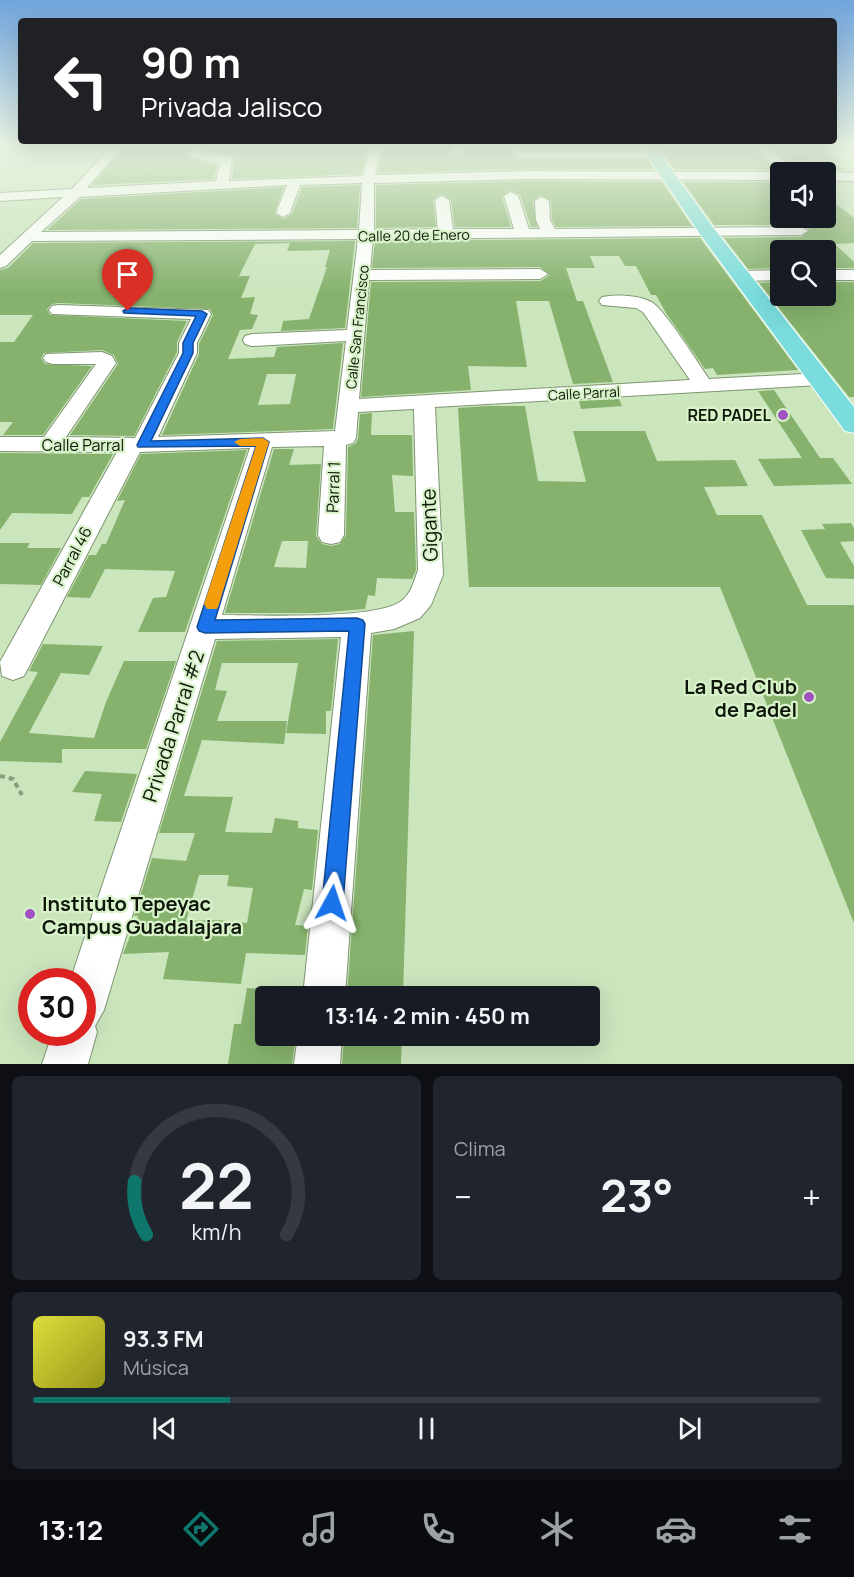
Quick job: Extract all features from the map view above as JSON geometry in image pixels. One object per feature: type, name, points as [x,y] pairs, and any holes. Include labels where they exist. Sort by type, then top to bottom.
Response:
[{"type":"main road","points":[[681,195],[854,425]]},
{"type":"street","points":[[1,198],[43,195]]},
{"type":"street","points":[[0,263],[74,195]]},
{"type":"street","points":[[283,213],[290,195]]},
{"type":"street","name":"Calle San Francisco","points":[[340,438],[349,406],[369,195]]},
{"type":"street","points":[[511,196],[523,233]]},
{"type":"street","points":[[442,200],[446,234]]},
{"type":"street","points":[[542,201],[543,220],[550,233]]},
{"type":"street","name":"Calle 20 de Enero","points":[[27,237],[801,231]]},
{"type":"street","points":[[362,275],[540,274]]},
{"type":"street","points":[[741,276],[770,275]]},
{"type":"street","points":[[836,275],[854,275]]},
{"type":"street","points":[[608,301],[640,303],[649,308],[704,386]]},
{"type":"street","name":"Parral 46","points":[[13,667],[188,353],[188,343],[202,314],[58,310]]},
{"type":"street","points":[[252,340],[356,335]]},
{"type":"street","points":[[51,444],[106,363],[102,358],[53,358]]},
{"type":"street","name":"Calle Parral","points":[[349,406],[820,379]]},
{"type":"street","name":"Gigante","points":[[205,627],[357,624],[388,618],[410,610],[424,592],[431,570],[424,403]]},
{"type":"street","name":"Calle Parral","points":[[0,444],[137,445],[340,438]]},
{"type":"street","name":"Parral 1","points":[[331,535],[340,438]]},
{"type":"street","name":"Privada Parral #2","points":[[95,968],[263,442]]},
{"type":"street","points":[[325,986],[357,624]]},
{"type":"street","points":[[65,1064],[71,1046]]},
{"type":"street","points":[[318,1064],[319,1046]]},
{"type":"path","points":[[0,776],[13,779],[22,795]]},
{"type":"building","points":[[155,195],[281,195],[274,214],[284,219],[292,214],[299,195],[359,195],[357,228],[47,230],[81,199]]},
{"type":"building","points":[[376,195],[440,195],[433,200],[436,227],[376,228]]},
{"type":"building","points":[[442,195],[505,195],[502,197],[511,227],[455,227],[451,200]]},
{"type":"building","points":[[520,195],[671,195],[692,226],[556,227],[552,219],[551,201],[541,195],[533,201],[537,227],[531,227]]},
{"type":"building","points":[[692,195],[770,195],[770,225],[714,225]]},
{"type":"building","points":[[836,204],[854,218],[854,243],[836,244],[836,240],[770,240],[770,268],[748,269],[724,238],[801,237],[810,230],[806,228],[836,228]]},
{"type":"building","points":[[700,238],[798,370],[717,375],[713,368],[705,369],[656,295],[651,295],[636,266],[625,266],[619,256],[590,256],[595,268],[566,268],[577,301],[583,301],[613,382],[573,384],[549,301],[516,301],[527,367],[468,366],[471,390],[361,397],[371,282],[540,281],[550,275],[540,267],[372,268],[375,241]]},
{"type":"building","points":[[355,241],[345,328],[281,331],[283,321],[309,319],[327,267],[325,267],[330,250],[287,251],[290,243],[255,244],[239,276],[250,276],[241,298],[255,297],[250,314],[258,315],[252,329],[240,330],[228,359],[274,357],[277,347],[343,343],[333,429],[162,435],[199,354],[199,344],[213,315],[210,309],[58,303],[52,304],[47,309],[50,315],[187,321],[177,342],[177,352],[134,436],[70,435],[118,364],[114,355],[102,350],[44,353],[41,358],[45,364],[92,366],[43,435],[3,435],[13,422],[0,422],[0,342],[14,342],[33,315],[0,315],[0,270],[8,268],[33,243]],"holes":[[[267,374],[296,374],[290,404],[258,405]]]},
{"type":"building","points":[[836,245],[854,262],[854,268],[836,268]]},
{"type":"building","points":[[770,282],[770,297],[759,283]]},
{"type":"building","points":[[836,282],[854,282],[854,397],[849,397],[777,306],[836,306]]},
{"type":"building","points":[[774,390],[820,458],[833,458],[852,484],[774,486],[758,459],[802,458],[758,391]]},
{"type":"building","points":[[619,399],[622,406],[581,409],[579,401]]},
{"type":"building","points":[[525,406],[538,481],[586,482],[573,431],[645,431],[657,461],[735,460],[748,486],[704,487],[717,515],[762,515],[807,605],[854,605],[854,923],[720,587],[469,587],[458,408]]},
{"type":"building","points":[[372,413],[371,435],[412,435],[413,476],[392,475],[395,512],[414,512],[416,570],[412,579],[377,578],[375,596],[368,595],[365,609],[315,613],[225,613],[274,449],[294,449],[289,465],[321,464],[316,536],[322,544],[331,546],[340,544],[346,535],[348,447],[355,444],[358,439],[360,414]],"holes":[[[282,541],[308,541],[306,568],[274,567]]]},
{"type":"building","points":[[247,450],[185,632],[138,632],[153,598],[166,597],[175,571],[105,569],[90,598],[67,597],[89,555],[96,555],[102,544],[106,544],[125,500],[117,501],[141,454]]},
{"type":"building","points":[[0,453],[113,454],[89,497],[82,497],[72,514],[12,513],[0,530]]},
{"type":"building","points":[[851,523],[854,528],[854,541],[840,542],[854,566],[854,579],[826,578],[801,530],[825,529],[822,524]]},
{"type":"building","points":[[0,543],[30,543],[27,548],[61,548],[41,585],[0,584]]},
{"type":"building","points":[[414,631],[403,986],[348,986],[373,635]]},
{"type":"building","points":[[338,639],[331,711],[326,711],[326,734],[286,733],[298,663],[222,663],[215,690],[227,691],[217,721],[287,721],[284,744],[202,740],[184,796],[233,797],[225,832],[272,833],[275,818],[298,821],[298,828],[318,830],[312,890],[304,889],[295,925],[308,926],[305,955],[246,953],[241,984],[163,979],[169,952],[123,954],[138,916],[134,916],[152,858],[186,861],[195,833],[159,833],[217,641]],"holes":[[[199,875],[229,875],[227,886],[253,888],[247,923],[218,920],[186,921]]]},
{"type":"building","points":[[43,644],[103,646],[89,675],[61,673],[29,733],[94,738],[106,702],[124,661],[176,661],[146,749],[62,749],[62,763],[0,761],[0,742],[38,672],[29,671]]},
{"type":"building","points":[[85,771],[137,774],[121,822],[94,821],[102,794],[72,792]]},
{"type":"building","points":[[247,988],[255,988],[255,1046],[294,1046],[292,1064],[228,1064],[234,1024],[241,1024]]},
{"type":"building","points":[[343,1046],[402,1046],[401,1064],[342,1064]]},
{"type":"slow traffic","points":[[212,604],[263,442],[240,442]]},
{"type":"place","name":"RED PADEL","points":[[783,415]]},
{"type":"place","name":"La Red Club de Padel","points":[[809,697]]},
{"type":"place","name":"Instituto Tepeyac Campus Guadalajara","points":[[30,914]]},
{"type":"route","points":[[128,311],[202,314],[188,343],[188,353],[143,445],[263,442],[205,627],[357,624],[332,903]]}]
